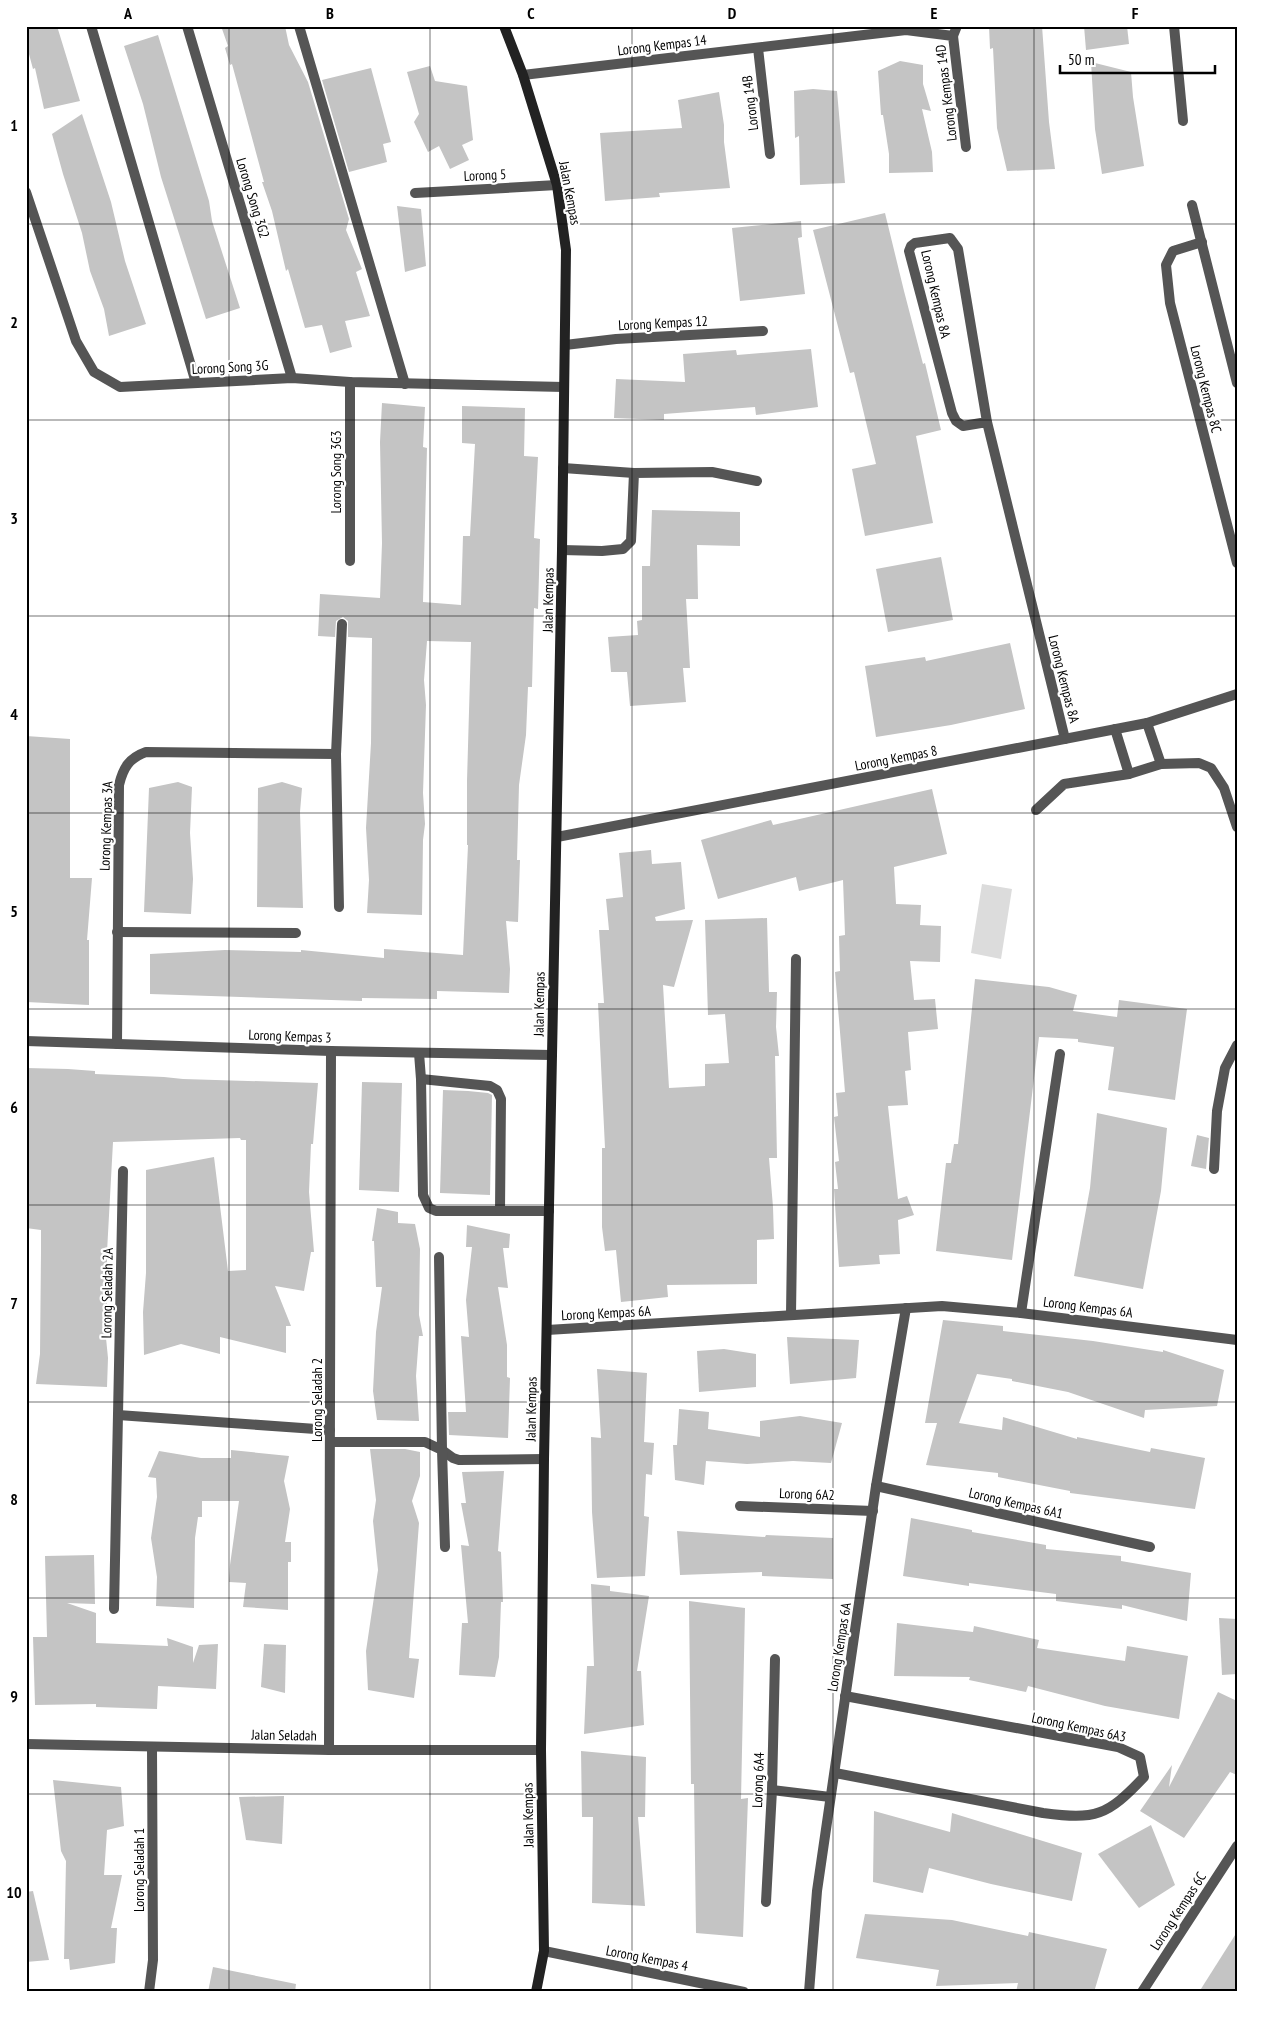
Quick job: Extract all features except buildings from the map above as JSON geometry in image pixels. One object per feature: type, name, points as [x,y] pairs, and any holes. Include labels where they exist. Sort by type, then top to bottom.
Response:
[{"type":"street","points":[[91,26],[196,383]]},
{"type":"street","name":"Lorong Song 3G2","points":[[187,26],[292,378]]},
{"type":"street","points":[[299,26],[405,384]]},
{"type":"street","name":"Jalan Kempas","points":[[504,26],[523,75],[557,185],[566,250],[557,837],[544,1459],[541,1750],[544,1951],[536,1992]]},
{"type":"street","points":[[1174,26],[1183,121]]},
{"type":"street","name":"Lorong Kempas 14","points":[[523,75],[906,30],[955,31]]},
{"type":"street","name":"Lorong Kempas 14D","points":[[955,31],[966,147]]},
{"type":"street","name":"Lorong 14B","points":[[758,48],[770,154]]},
{"type":"street","name":"Lorong 5","points":[[415,193],[557,185]]},
{"type":"street","name":"Lorong Song 3G","points":[[26,192],[76,341],[94,372],[120,387],[292,378],[405,384],[564,387]]},
{"type":"street","points":[[1192,205],[1237,383]]},
{"type":"street","name":"Lorong Kempas 8A","points":[[987,422],[963,426],[956,421],[952,413],[909,251],[915,243],[950,238],[958,249],[987,422],[1065,739]]},
{"type":"street","name":"Lorong Kempas 8C","points":[[1202,242],[1173,251],[1166,264],[1170,303],[1237,564]]},
{"type":"street","name":"Lorong Kempas 12","points":[[565,345],[616,339],[763,331]]},
{"type":"street","name":"Lorong Song 3G3","points":[[350,382],[350,561]]},
{"type":"street","points":[[563,468],[634,473],[712,472],[757,480]]},
{"type":"street","points":[[562,550],[602,551],[623,549],[631,541],[634,473]]},
{"type":"street","points":[[339,907],[336,754],[342,624]]},
{"type":"street","name":"Lorong Kempas 8","points":[[557,837],[1147,723],[1237,694]]},
{"type":"street","points":[[1147,723],[1161,764]]},
{"type":"street","points":[[1115,729],[1129,774]]},
{"type":"street","name":"Lorong Kempas 3A","points":[[117,1044],[119,785],[122,773],[128,763],[136,755],[146,752],[197,751],[336,754]]},
{"type":"street","points":[[1036,810],[1064,784],[1129,774],[1161,764],[1199,763],[1211,768],[1224,788],[1237,827]]},
{"type":"street","points":[[117,932],[296,933]]},
{"type":"street","points":[[791,1315],[796,958]]},
{"type":"street","name":"Lorong Kempas 3","points":[[26,1041],[419,1054],[552,1056]]},
{"type":"street","points":[[1214,1169],[1217,1111],[1225,1068],[1237,1045]]},
{"type":"street","name":"Lorong Seladah 2","points":[[330,1750],[331,1051]]},
{"type":"street","points":[[419,1054],[422,1079],[423,1195],[429,1208],[436,1211],[549,1211]]},
{"type":"street","points":[[1021,1313],[1060,1054]]},
{"type":"street","points":[[422,1079],[490,1086],[497,1090],[501,1099],[500,1210]]},
{"type":"street","name":"Lorong Seladah 2A","points":[[114,1609],[123,1171]]},
{"type":"street","points":[[439,1257],[445,1547]]},
{"type":"street","name":"Lorong Kempas 6A","points":[[546,1330],[942,1306],[1021,1313],[1237,1340]]},
{"type":"street","name":"Lorong Kempas 6A","points":[[809,1992],[817,1891],[830,1797],[876,1486],[906,1308]]},
{"type":"street","points":[[118,1415],[330,1430]]},
{"type":"street","points":[[330,1442],[425,1442],[459,1460],[544,1459]]},
{"type":"street","name":"Lorong Kempas 6A1","points":[[876,1486],[1150,1547]]},
{"type":"street","name":"Lorong 6A2","points":[[740,1506],[873,1511]]},
{"type":"street","name":"Lorong 6A4","points":[[766,1902],[772,1790],[775,1659]]},
{"type":"street","name":"Lorong Kempas 6A3","points":[[834,1773],[1043,1813],[1074,1817],[1104,1812],[1128,1794],[1144,1777],[1140,1757],[1118,1747],[845,1696]]},
{"type":"street","name":"Jalan Seladah","points":[[26,1744],[330,1750],[541,1750]]},
{"type":"street","name":"Lorong Seladah 1","points":[[149,1992],[153,1960],[152,1747]]},
{"type":"street","points":[[772,1790],[830,1797]]},
{"type":"street","name":"Lorong Kempas 6C","points":[[1142,1992],[1237,1846]]},
{"type":"street","name":"Lorong Kempas 4","points":[[544,1951],[744,1992]]},
{"type":"shaded area","points":[[982,884],[1012,889],[1001,959],[971,953]]}]
